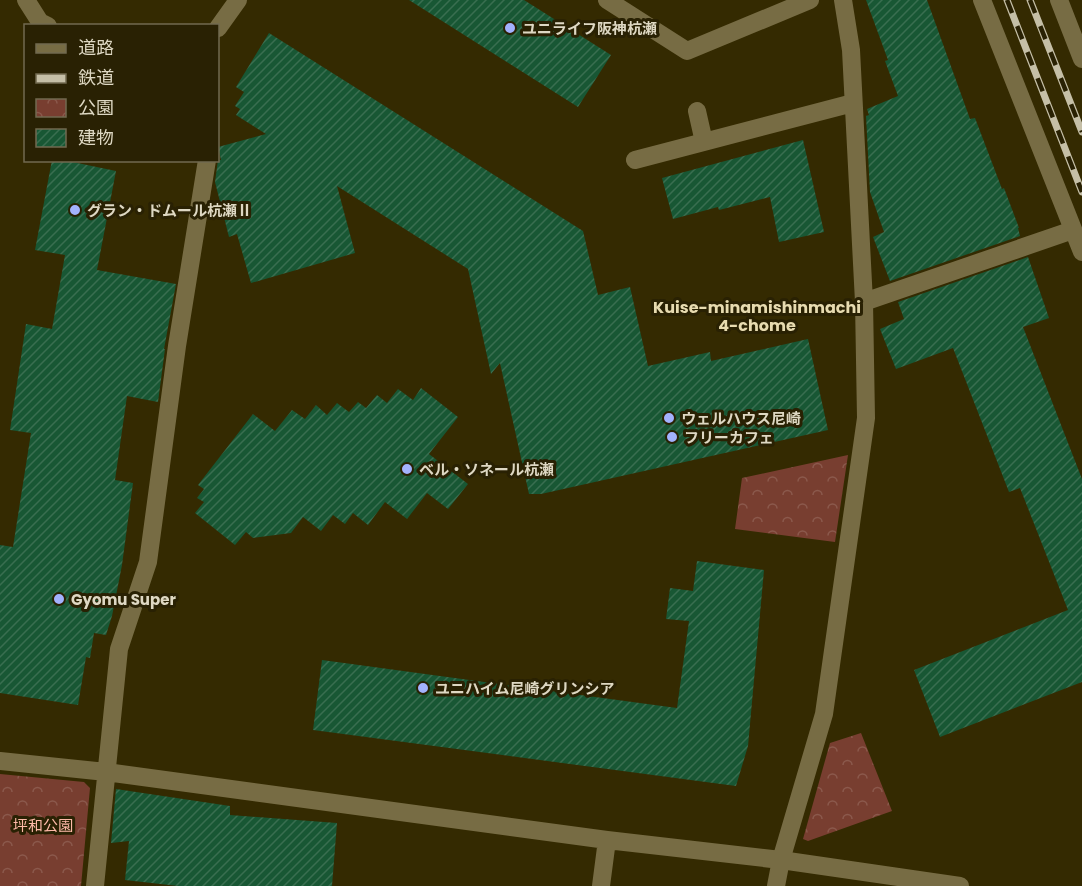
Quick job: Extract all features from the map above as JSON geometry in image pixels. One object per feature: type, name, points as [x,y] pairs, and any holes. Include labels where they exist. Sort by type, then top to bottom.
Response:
[{"type":"street","points":[[26,0],[40,22],[44,24]]},
{"type":"street","points":[[219,27],[238,0]]},
{"type":"street","points":[[607,0],[687,51],[810,0]]},
{"type":"street","points":[[776,886],[780,860],[824,714],[866,418],[864,302],[851,50],[843,0]]},
{"type":"street","points":[[982,0],[1082,252]]},
{"type":"street","points":[[1059,0],[1082,59]]},
{"type":"street","points":[[635,160],[853,103]]},
{"type":"street","points":[[697,111],[704,142]]},
{"type":"street","points":[[95,886],[118,649],[148,562],[177,346],[207,162]]},
{"type":"street","points":[[864,302],[1073,230]]},
{"type":"street","points":[[0,760],[106,772],[607,840],[780,860],[960,886]]},
{"type":"street","points":[[601,886],[607,840]]},
{"type":"green space","points":[[848,455],[835,542],[735,529],[742,478]]},
{"type":"green space","points":[[861,733],[892,811],[808,841],[803,839],[830,743]]},
{"type":"green space","name":"坪和公園","points":[[0,774],[84,782],[90,788],[81,886],[0,886]]},
{"type":"building","name":"ユニライフ阪神杭瀬","points":[[409,0],[524,0],[611,55],[578,107]]},
{"type":"building","points":[[866,0],[927,0],[970,119],[975,118],[1002,189],[1004,188],[1020,236],[890,281],[873,237],[884,232],[870,192],[866,116],[869,115],[867,109],[898,96],[885,61],[888,60]]},
{"type":"building","points":[[269,33],[583,231],[598,295],[630,287],[648,366],[710,352],[711,361],[808,339],[828,430],[541,494],[529,494],[500,363],[491,374],[468,269],[337,186],[355,253],[251,283],[237,234],[229,237],[215,182],[218,162],[221,160],[219,147],[266,134],[236,115],[240,109],[235,106],[244,92],[236,87]]},
{"type":"building","points":[[803,140],[824,232],[779,242],[770,197],[673,219],[662,178]]},
{"type":"building","points":[[52,162],[73,162],[116,171],[97,270],[176,284],[164,349],[158,402],[127,396],[115,480],[133,483],[122,565],[106,635],[94,633],[90,658],[86,657],[78,705],[0,693],[0,545],[13,547],[31,433],[10,430],[26,324],[52,329],[65,255],[35,250]]},
{"type":"building","points":[[1028,257],[1049,318],[1023,327],[1082,479],[1082,682],[940,737],[914,670],[1068,610],[1020,488],[1009,492],[953,348],[896,369],[880,329],[904,319],[898,302]]},
{"type":"building","name":"ベル・ソネール杭瀬","points":[[421,388],[458,417],[429,454],[468,484],[448,509],[427,493],[407,519],[385,502],[368,525],[353,513],[345,524],[333,515],[321,531],[303,517],[291,533],[253,538],[246,532],[235,545],[195,513],[204,502],[197,498],[204,489],[198,485],[253,414],[275,431],[292,410],[305,419],[316,405],[327,415],[337,403],[349,412],[358,402],[366,408],[377,395],[387,403],[398,389],[413,400]]},
{"type":"building","name":"ユニハイム尼崎グリンシア","points":[[697,561],[764,570],[748,746],[736,786],[313,730],[322,660],[677,708],[689,621],[666,619],[670,588],[693,591]]},
{"type":"building","points":[[116,789],[230,806],[230,815],[337,823],[332,886],[178,886],[125,880],[129,841],[111,843]]},
{"type":"railway","points":[[1007,0],[1082,192]]},
{"type":"railway","points":[[1030,0],[1082,132]]},
{"type":"place","name":"ユニライフ阪神杭瀬","points":[[510,28]]},
{"type":"place","name":"グラン・ドムール杭瀬Ⅱ","points":[[75,210]]},
{"type":"place","name":"ウェルハウス尼崎","points":[[669,418]]},
{"type":"place","name":"フリーカフェ","points":[[672,437]]},
{"type":"place","name":"ベル・ソネール杭瀬","points":[[407,469]]},
{"type":"place","name":"Gyomu Super","points":[[59,599]]},
{"type":"place","name":"ユニハイム尼崎グリンシア","points":[[423,688]]},
{"type":"district","name":"Kuise-minamishinmachi 4-chome","points":[[757,316]]}]
